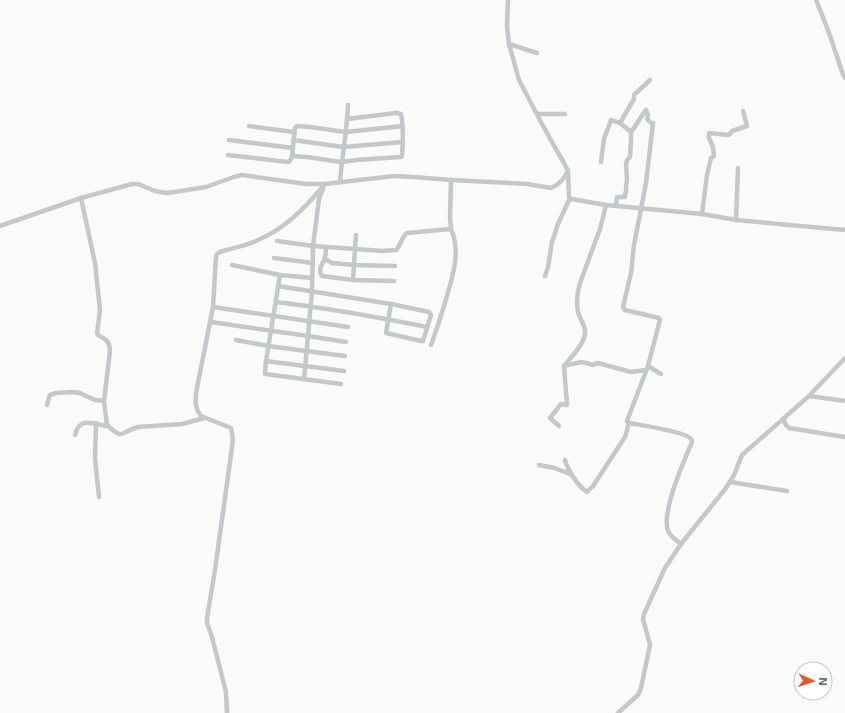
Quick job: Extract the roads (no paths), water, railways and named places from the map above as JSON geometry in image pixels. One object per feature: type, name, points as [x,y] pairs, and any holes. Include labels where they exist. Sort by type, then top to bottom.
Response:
[{"type":"street","points":[[508,0],[507,26],[509,44],[520,80],[568,171],[570,198],[558,224],[552,242],[545,276]]},
{"type":"street","points":[[816,0],[845,78]]},
{"type":"street","points":[[509,44],[536,53]]},
{"type":"street","points":[[620,122],[634,99],[634,95],[650,80]]},
{"type":"street","points":[[340,182],[348,105]]},
{"type":"street","points":[[564,460],[572,475],[584,490],[587,492],[592,488],[625,437],[629,423],[627,421],[647,368],[660,321],[660,319],[625,310],[624,308],[646,183],[653,124],[647,119],[648,115],[646,110],[631,132],[630,157],[627,160],[626,165],[627,179],[625,197],[617,197],[616,206]]},
{"type":"street","points":[[702,214],[707,175],[711,158],[714,156],[709,133],[728,135],[732,131],[747,126],[743,111]]},
{"type":"street","points":[[292,156],[307,156],[342,162],[400,158],[402,156],[403,142],[401,114],[396,113],[347,119]]},
{"type":"street","points":[[538,114],[565,114]]},
{"type":"street","points":[[601,162],[604,139],[611,120],[620,122],[631,132]]},
{"type":"street","points":[[249,126],[294,132]]},
{"type":"street","points":[[228,154],[288,162],[292,156],[294,132],[297,126],[346,132],[402,126]]},
{"type":"street","points":[[229,140],[293,148]]},
{"type":"street","points":[[293,140],[343,147],[403,142]]},
{"type":"street","points":[[736,220],[738,168]]},
{"type":"street","points":[[0,226],[81,198],[132,184],[138,184],[160,192],[170,192],[206,187],[242,175],[306,184],[326,184],[394,176],[527,184],[551,188],[563,179],[568,171]]},
{"type":"street","points":[[432,345],[451,285],[456,251],[450,221],[451,180]]},
{"type":"street","points":[[304,379],[319,199],[326,184]]},
{"type":"street","points":[[226,713],[226,692],[206,618],[215,570],[233,435],[231,428],[204,418],[199,414],[196,401],[196,392],[211,322],[216,257],[220,252],[255,242],[282,227],[309,203],[326,184]]},
{"type":"street","points":[[81,198],[95,263],[100,310],[97,333],[110,344],[104,401],[107,425]]},
{"type":"street","points":[[570,198],[606,205],[702,214],[736,220],[845,230]]},
{"type":"street","points":[[559,426],[550,418],[561,404],[566,405],[564,366],[580,347],[585,337],[585,326],[580,317],[577,304],[578,291],[600,229],[606,205]]},
{"type":"street","points":[[277,241],[326,247],[396,250],[399,247],[403,236],[407,233],[451,229]]},
{"type":"street","points":[[353,280],[356,235]]},
{"type":"street","points":[[326,247],[325,259],[320,266],[322,276],[353,280],[394,282]]},
{"type":"street","points":[[274,258],[313,263]]},
{"type":"street","points":[[325,259],[332,263],[395,266]]},
{"type":"street","points":[[232,265],[280,275],[312,278]]},
{"type":"street","points":[[280,275],[265,372],[268,375],[341,384]]},
{"type":"street","points":[[278,286],[391,304],[430,313],[424,339],[421,341],[386,333],[391,304]]},
{"type":"street","points":[[276,302],[310,306],[427,327]]},
{"type":"street","points":[[213,307],[348,328]]},
{"type":"street","points":[[211,322],[346,342]]},
{"type":"street","points":[[236,340],[268,346],[345,356]]},
{"type":"street","points":[[618,713],[638,695],[641,688],[650,645],[643,619],[664,568],[730,482],[742,455],[809,396],[845,358]]},
{"type":"street","points":[[266,361],[344,371]]},
{"type":"street","points":[[564,366],[586,362],[592,365],[598,363],[631,372],[647,368],[661,374]]},
{"type":"street","points":[[47,405],[49,397],[52,395],[72,392],[80,393],[95,400],[104,401]]},
{"type":"street","points":[[809,396],[845,401]]},
{"type":"street","points":[[75,435],[80,425],[91,422],[107,425],[115,432],[123,434],[138,427],[182,424],[204,418]]},
{"type":"street","points":[[783,420],[789,428],[845,438]]},
{"type":"street","points":[[96,423],[95,459],[99,497]]},
{"type":"street","points":[[629,423],[664,429],[692,440],[673,492],[667,520],[669,533],[681,544]]},
{"type":"street","points":[[540,465],[555,468],[572,475]]},
{"type":"street","points":[[730,482],[787,491]]}]
